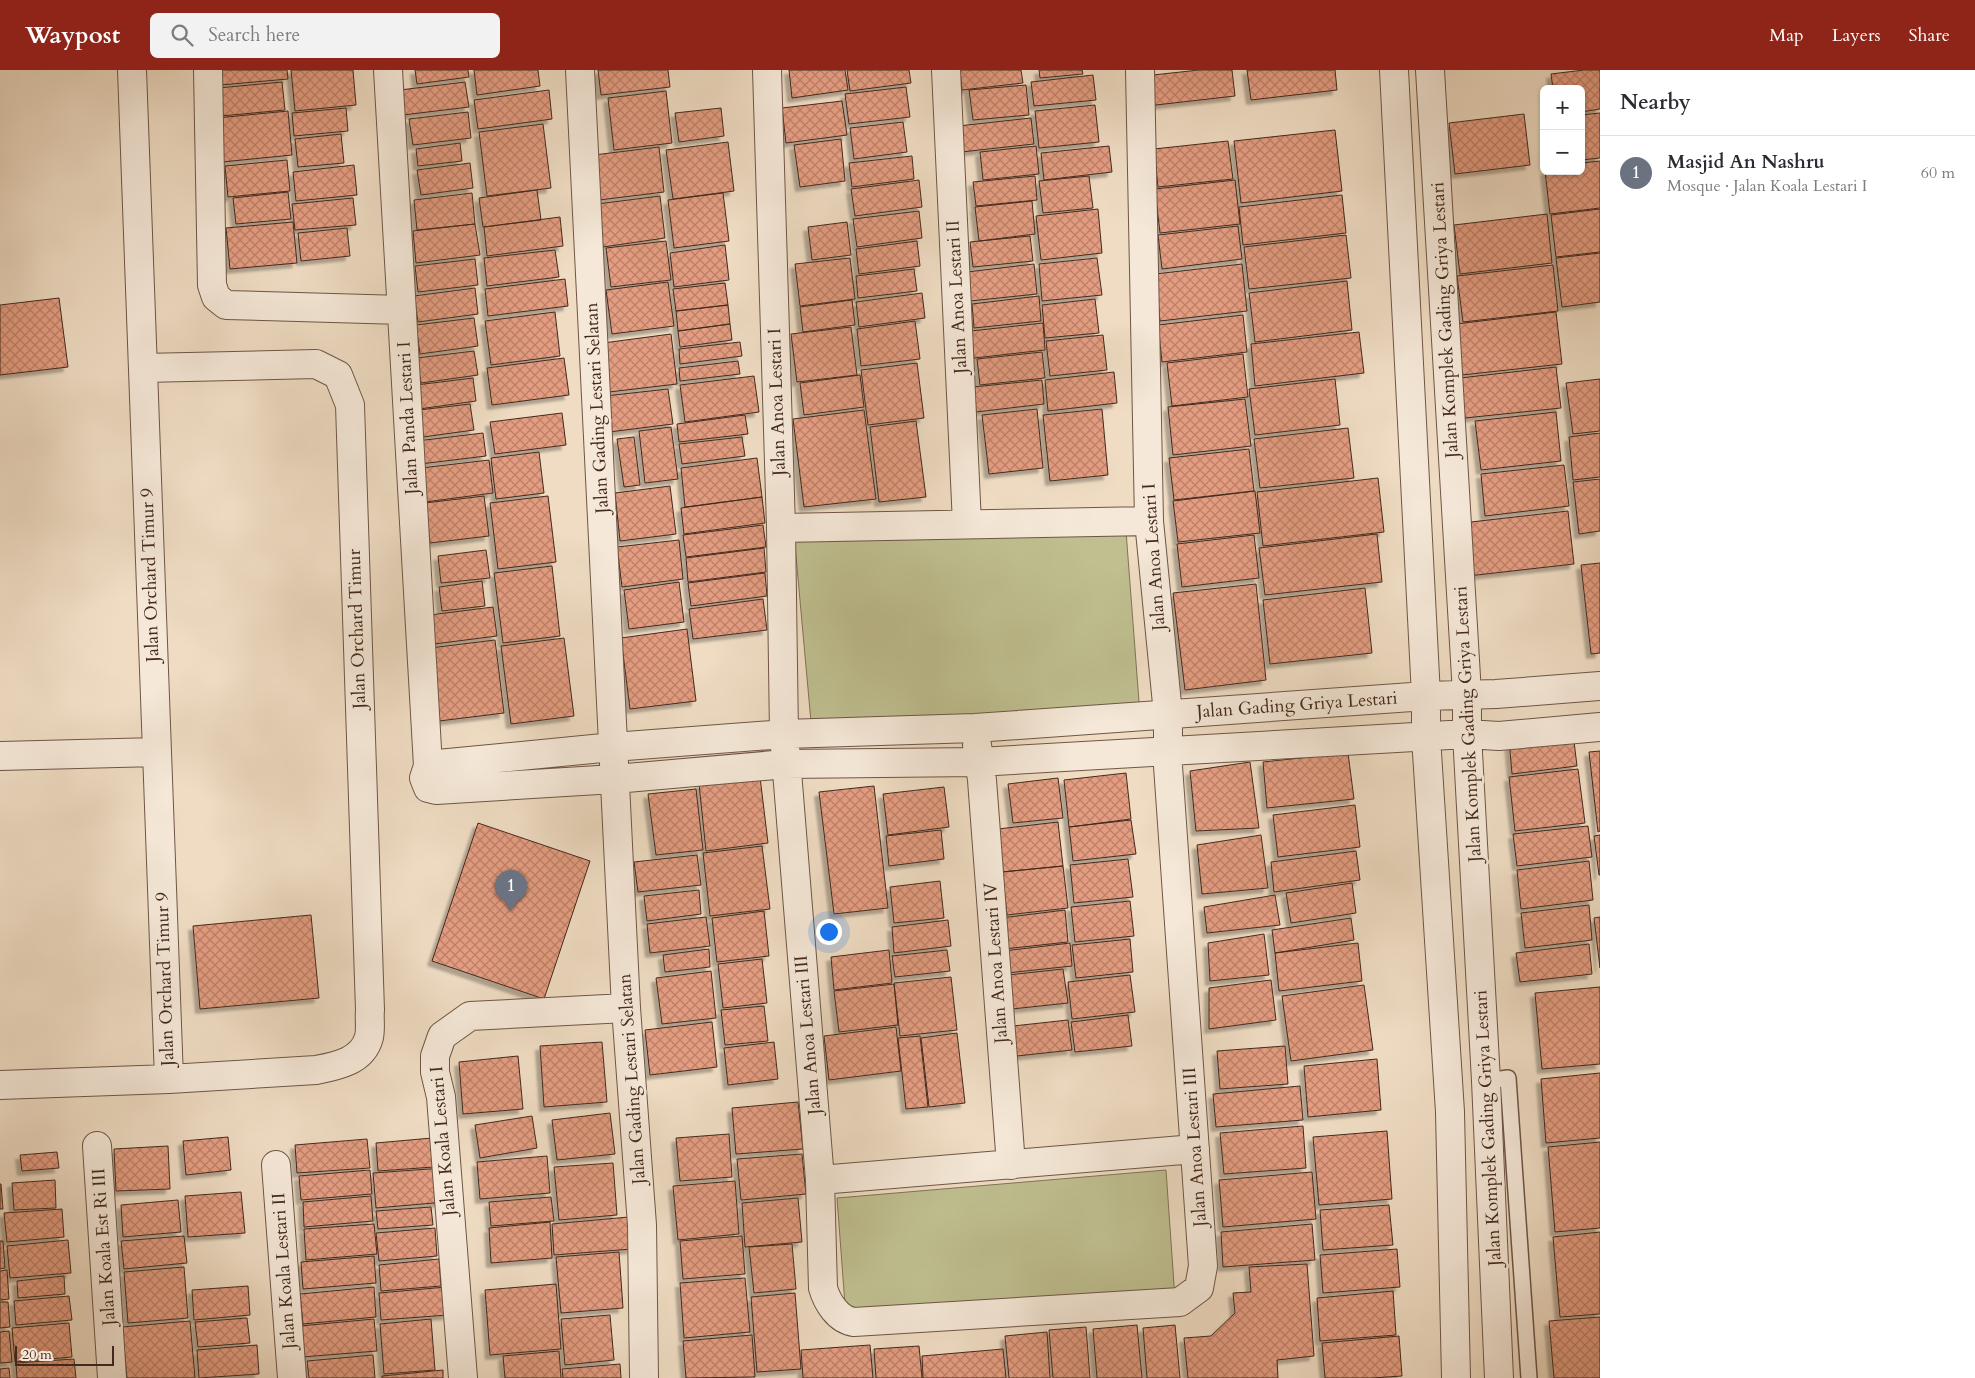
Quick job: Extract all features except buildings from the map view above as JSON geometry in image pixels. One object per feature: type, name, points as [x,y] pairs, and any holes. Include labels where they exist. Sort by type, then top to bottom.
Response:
[{"type":"street","name":"Jalan Orchard Timur 9","points":[[132,70],[169,1079]]},
{"type":"street","points":[[208,70],[212,285],[216,297],[226,305],[402,310]]},
{"type":"street","name":"Jalan Panda Lestari I","points":[[388,70],[428,766]]},
{"type":"street","name":"Jalan Gading Lestari Selatan","points":[[580,70],[626,1008],[642,1225],[644,1378]]},
{"type":"street","name":"Jalan Anoa Lestari I","points":[[767,70],[786,764]]},
{"type":"street","name":"Jalan Anoa Lestari II","points":[[946,70],[967,524]]},
{"type":"street","name":"Jalan Anoa Lestari I","points":[[1140,70],[1149,521],[1168,714],[1168,759]]},
{"type":"street","name":"Jalan Komplek Gading Griya Lestari","points":[[1394,70],[1426,696],[1426,737],[1450,1112],[1456,1378]]},
{"type":"street","name":"Jalan Komplek Gading Griya Lestari","points":[[1430,70],[1467,694],[1499,1378]]},
{"type":"street","name":"Jalan Orchard Timur","points":[[0,1084],[169,1079],[316,1070],[338,1066],[362,1053],[369,1037],[370,1010],[350,405],[338,376],[316,364],[143,368]]},
{"type":"street","points":[[780,528],[1149,521]]},
{"type":"street","points":[[1467,694],[1496,694],[1600,686]]},
{"type":"street","name":"Jalan Gading Griya Lestari","points":[[1168,714],[1467,694]]},
{"type":"street","points":[[1168,714],[975,728],[784,734],[613,747],[438,764],[428,766],[424,778],[428,788],[436,790],[615,780],[786,764],[1168,759],[1426,737],[1468,734],[1499,736],[1600,727]]},
{"type":"street","name":"Jalan Anoa Lestari IV","points":[[975,728],[978,762],[982,780],[1011,1165]]},
{"type":"street","points":[[0,756],[157,752]]},
{"type":"street","name":"Jalan Anoa Lestari III","points":[[786,764],[820,1180],[823,1288],[826,1297],[842,1318],[848,1322],[854,1322],[1180,1302],[1199,1288],[1203,1266],[1168,759]]},
{"type":"street","name":"Jalan Koala Lestari I","points":[[463,1378],[441,1107],[435,1072],[435,1056],[442,1036],[470,1016],[626,1008]]},
{"type":"street","name":"Jalan Koala Est Ri III","points":[[97,1146],[112,1378]]},
{"type":"street","points":[[820,1180],[1195,1149]]},
{"type":"street","name":"Jalan Koala Lestari II","points":[[276,1165],[292,1378]]},
{"type":"lane","points":[[1486,1081],[1508,1078],[1529,1378]]},
{"type":"green space","points":[[1126,531],[1140,715],[812,733],[794,534]]},
{"type":"green space","points":[[1166,1170],[1175,1299],[846,1318],[837,1198]]},
{"type":"place","name":"Masjid An Nashru","points":[[511,911]]}]
